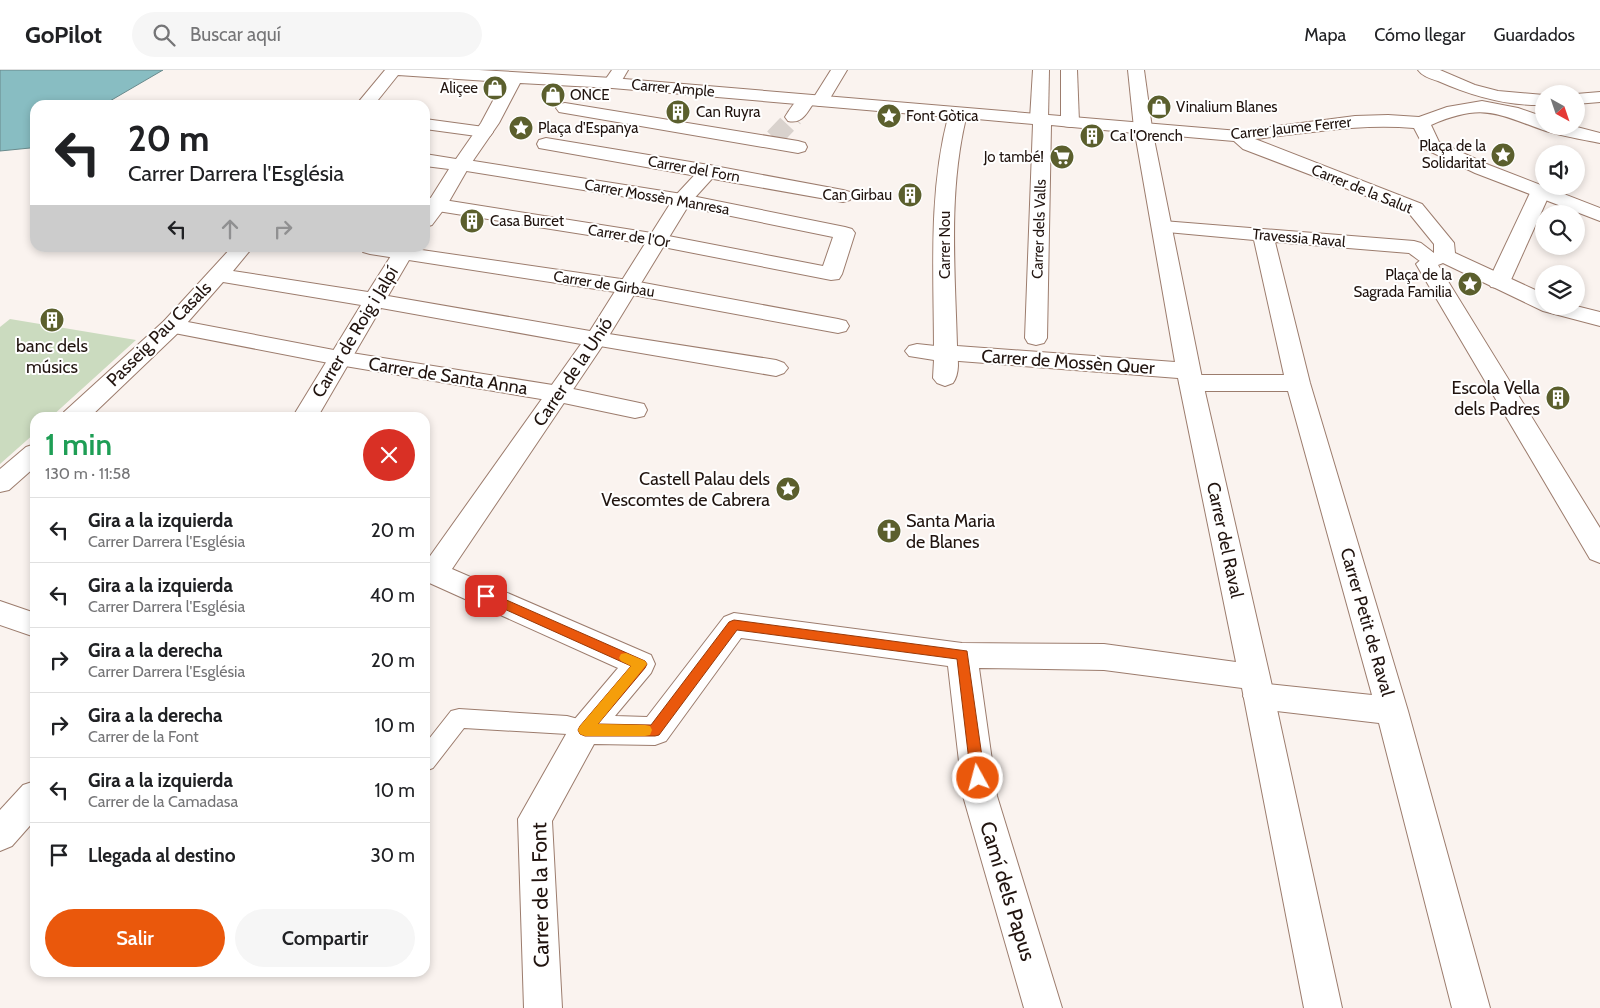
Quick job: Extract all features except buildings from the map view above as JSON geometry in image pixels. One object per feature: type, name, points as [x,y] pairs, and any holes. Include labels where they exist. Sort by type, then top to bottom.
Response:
[{"type":"street","points":[[369,100],[394,70]]},
{"type":"street","name":"Carrer Ample","points":[[394,70],[514,77],[616,76],[814,101],[1040,119]]},
{"type":"street","points":[[794,117],[814,101],[839,70]]},
{"type":"street","name":"Carrer dels Valls","points":[[1036,338],[1041,70]]},
{"type":"street","points":[[1069,70],[1070,122]]},
{"type":"street","name":"Carrer del Raval","points":[[1136,70],[1143,128],[1190,377],[1257,686],[1323,1008]]},
{"type":"street","points":[[1426,70],[1491,101],[1523,108],[1535,117]]},
{"type":"street","points":[[430,209],[484,132],[514,77]]},
{"type":"street","points":[[1462,87],[1472,96],[1470,106]]},
{"type":"street","points":[[1585,99],[1600,98]]},
{"type":"street","points":[[1491,101],[1445,112],[1421,123],[1432,145],[1535,191]]},
{"type":"street","points":[[1523,108],[1535,103]]},
{"type":"street","points":[[565,108],[759,156],[798,147]]},
{"type":"street","name":"Carrer Nou","points":[[945,378],[944,245],[946,189],[951,141],[958,113]]},
{"type":"street","name":"Carrer Jaume Ferrer","points":[[1040,119],[1239,136],[1355,121],[1388,120],[1421,123]]},
{"type":"street","points":[[430,125],[484,132]]},
{"type":"street","points":[[1585,134],[1600,138]]},
{"type":"street","name":"Carrer de la Salut","points":[[1239,136],[1250,145],[1415,208],[1444,243],[1439,258],[1427,264],[1600,552]]},
{"type":"street","name":"Carrer del Forn","points":[[546,144],[708,170],[759,156],[843,196]]},
{"type":"street","name":"Carrer Mossèn Manresa","points":[[430,161],[682,200],[845,233],[831,274]]},
{"type":"street","name":"Carrer de la Unió","points":[[430,571],[559,394],[596,339],[682,200],[708,170]]},
{"type":"street","points":[[1499,282],[1539,195]]},
{"type":"street","points":[[1546,195],[1600,214]]},
{"type":"street","name":"Carrer de l'Or","points":[[430,210],[658,240],[831,274]]},
{"type":"street","name":"Travessia Raval","points":[[1163,227],[1414,248],[1439,258]]},
{"type":"street","name":"Carrer Petit de Raval","points":[[1263,236],[1298,383],[1392,711],[1472,1008]]},
{"type":"street","name":"Passeig Pau Casals","points":[[79,412],[172,326],[238,252]]},
{"type":"street","name":"Carrer de Roig i Jalpí","points":[[308,412],[404,252]]},
{"type":"street","name":"Carrer de Girbau","points":[[417,252],[628,287],[838,326]]},
{"type":"street","points":[[1439,258],[1499,282],[1535,300]]},
{"type":"street","points":[[217,275],[776,368]]},
{"type":"street","points":[[1585,315],[1600,319]]},
{"type":"street","name":"Carrer de Santa Anna","points":[[172,326],[339,358],[559,394],[635,410]]},
{"type":"street","name":"Carrer de Mossèn Quer","points":[[917,351],[1190,377],[1298,383]]},
{"type":"street","points":[[0,483],[30,457]]},
{"type":"street","name":"Carrer de la Font","points":[[430,571],[640,664],[585,730],[535,819],[543,1008]]},
{"type":"street","points":[[0,613],[30,623]]},
{"type":"street","points":[[585,730],[655,730],[734,625],[962,655],[1104,657],[1392,711]]},
{"type":"street","name":"Camí dels Papus","points":[[962,655],[980,796],[1043,1008]]},
{"type":"street","points":[[0,835],[30,802]]},
{"type":"lane","points":[[430,755],[459,718],[567,725],[585,730]]},
{"type":"green space","points":[[10,319],[136,340],[57,412],[30,412],[30,437],[0,464],[0,327]]},
{"type":"water","points":[[0,70],[163,70],[112,100],[30,100],[30,148],[0,151]]},
{"type":"tunnel","points":[[774,138],[794,117]]},
{"type":"slow traffic","points":[[626,658],[640,664],[585,730],[645,730]]},
{"type":"place","name":"Aliçee","points":[[495,88]]},
{"type":"place","name":"ONCE","points":[[553,95]]},
{"type":"place","name":"Vinalium Blanes","points":[[1159,107]]},
{"type":"place","name":"Can Ruyra","points":[[678,112]]},
{"type":"place","name":"Font Gòtica","points":[[889,116]]},
{"type":"place","name":"Plaça d'Espanya","points":[[521,128]]},
{"type":"place","name":"Ca l'Orench","points":[[1092,136]]},
{"type":"place","name":"Plaça de la Solidaritat","points":[[1503,155]]},
{"type":"place","name":"Jo també!","points":[[1062,157]]},
{"type":"place","name":"Can Girbau","points":[[910,195]]},
{"type":"place","name":"Casa Burcet","points":[[472,221]]},
{"type":"place","name":"Plaça de la Sagrada Familia","points":[[1470,284]]},
{"type":"place","name":"banc dels músics","points":[[52,320]]},
{"type":"place","name":"Escola Vella dels Padres","points":[[1558,398]]},
{"type":"place","name":"Castell Palau dels Vescomtes de Cabrera","points":[[788,489]]},
{"type":"place","name":"Santa Maria de Blanes","points":[[889,531]]},
{"type":"route","points":[[486,596],[640,664],[585,730],[655,730],[734,625],[962,655],[978,778]]}]
